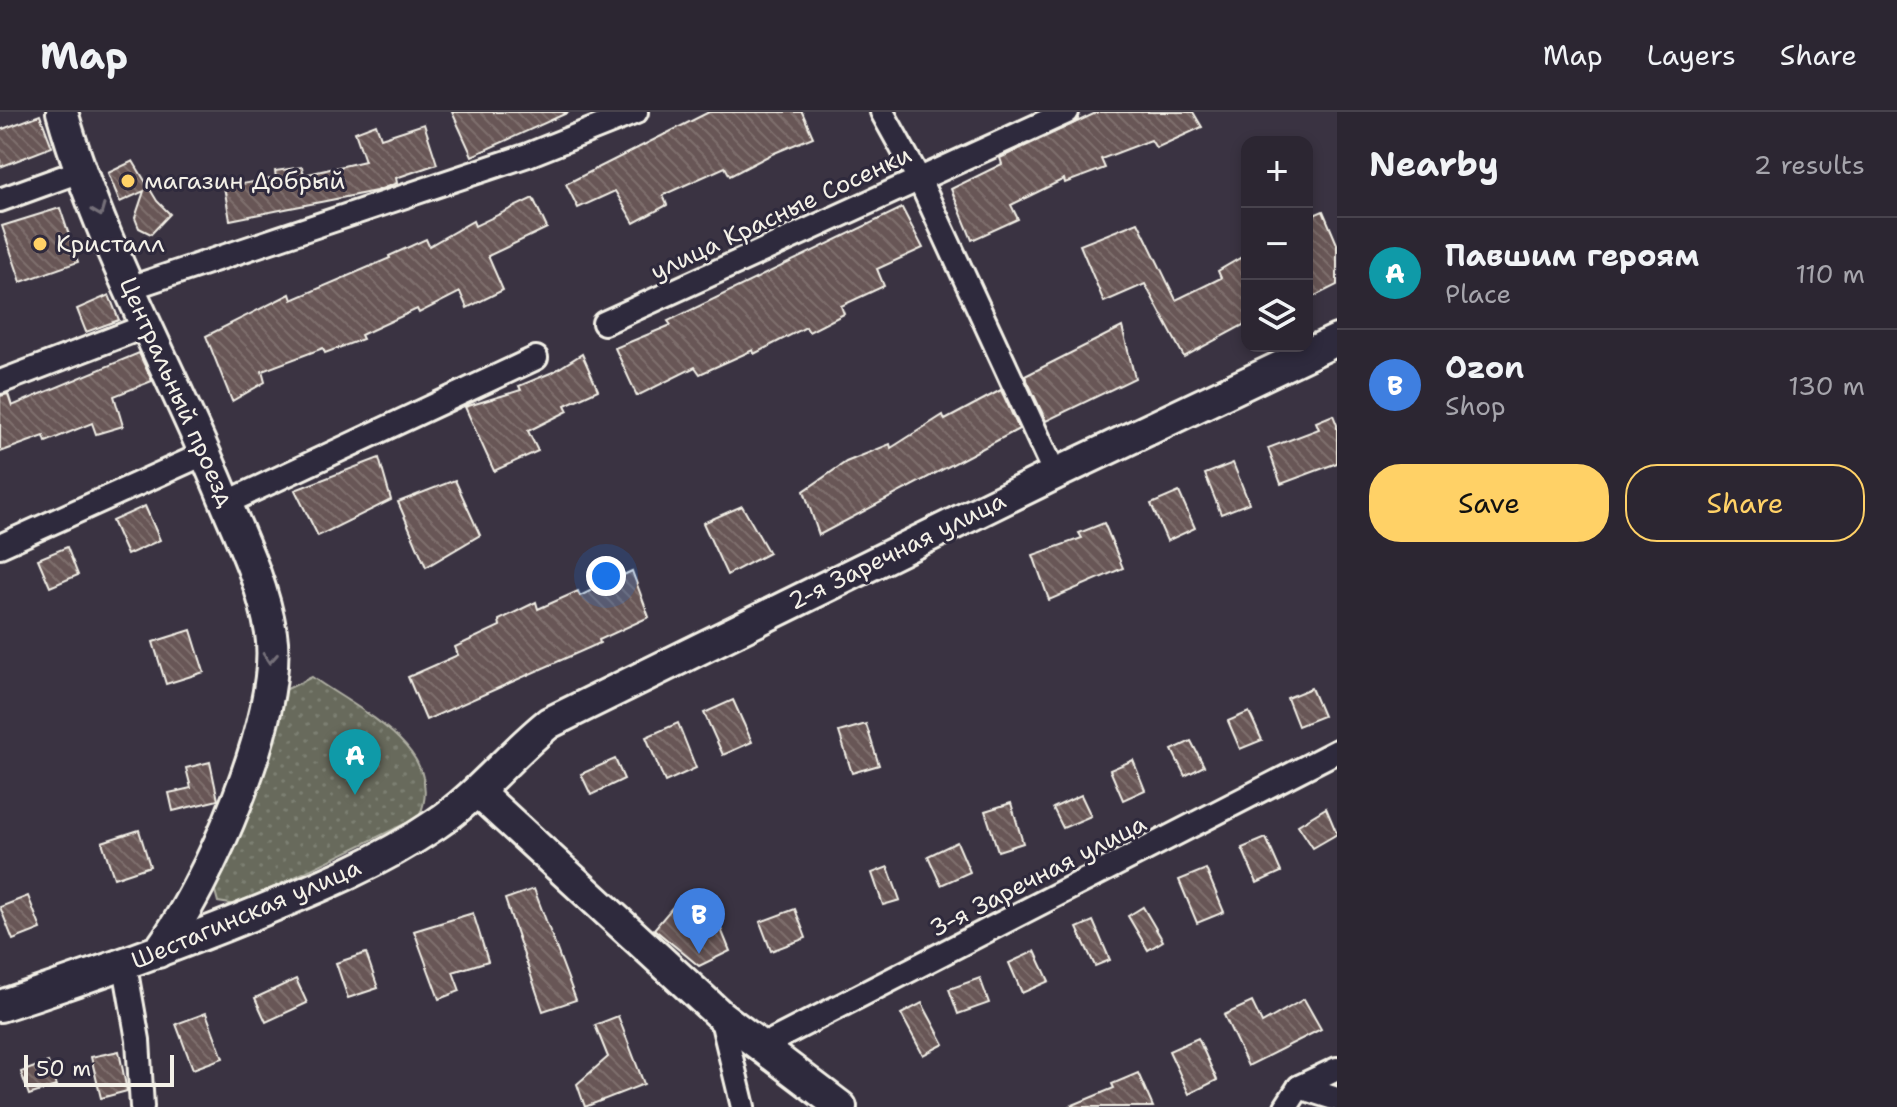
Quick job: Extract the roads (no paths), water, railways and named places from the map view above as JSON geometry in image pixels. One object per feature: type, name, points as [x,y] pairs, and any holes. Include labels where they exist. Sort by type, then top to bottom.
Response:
[{"type":"main road","name":"Центральный проезд","points":[[62,112],[130,288],[206,453],[259,582],[272,636],[268,690],[251,766],[180,922],[156,954]]},
{"type":"main road","name":"2-я Заречная улица","points":[[479,793],[515,750],[549,723],[1055,474],[1334,348]]},
{"type":"main road","name":"Шестагинская улица","points":[[0,1006],[125,966],[330,883],[438,823],[479,793]]},
{"type":"main road","points":[[479,793],[721,1016],[841,1107]]},
{"type":"main road","points":[[202,877],[207,908],[221,927]]},
{"type":"street","points":[[130,288],[528,155],[636,112]]},
{"type":"street","points":[[882,112],[919,179],[1055,474]]},
{"type":"street","name":"улица Красные Сосенки","points":[[604,323],[1067,112]]},
{"type":"street","points":[[0,200],[83,170]]},
{"type":"street","points":[[0,382],[146,326]]},
{"type":"street","points":[[226,503],[536,358]]},
{"type":"street","points":[[0,546],[206,453]]},
{"type":"street","name":"3-я Заречная улица","points":[[762,1046],[1337,751]]},
{"type":"street","points":[[125,966],[138,1040],[142,1107]]},
{"type":"street","points":[[721,1016],[743,1107]]},
{"type":"street","points":[[1286,1107],[1299,1087],[1337,1069]]},
{"type":"street","points":[[1299,1087],[1337,1099]]},
{"type":"place","name":"магазин Добрый","points":[[128,181]]},
{"type":"place","name":"Кристалл","points":[[40,244]]},
{"type":"place","name":"Павшим героям","points":[[355,795]]},
{"type":"place","name":"Ozon","points":[[699,954]]}]
